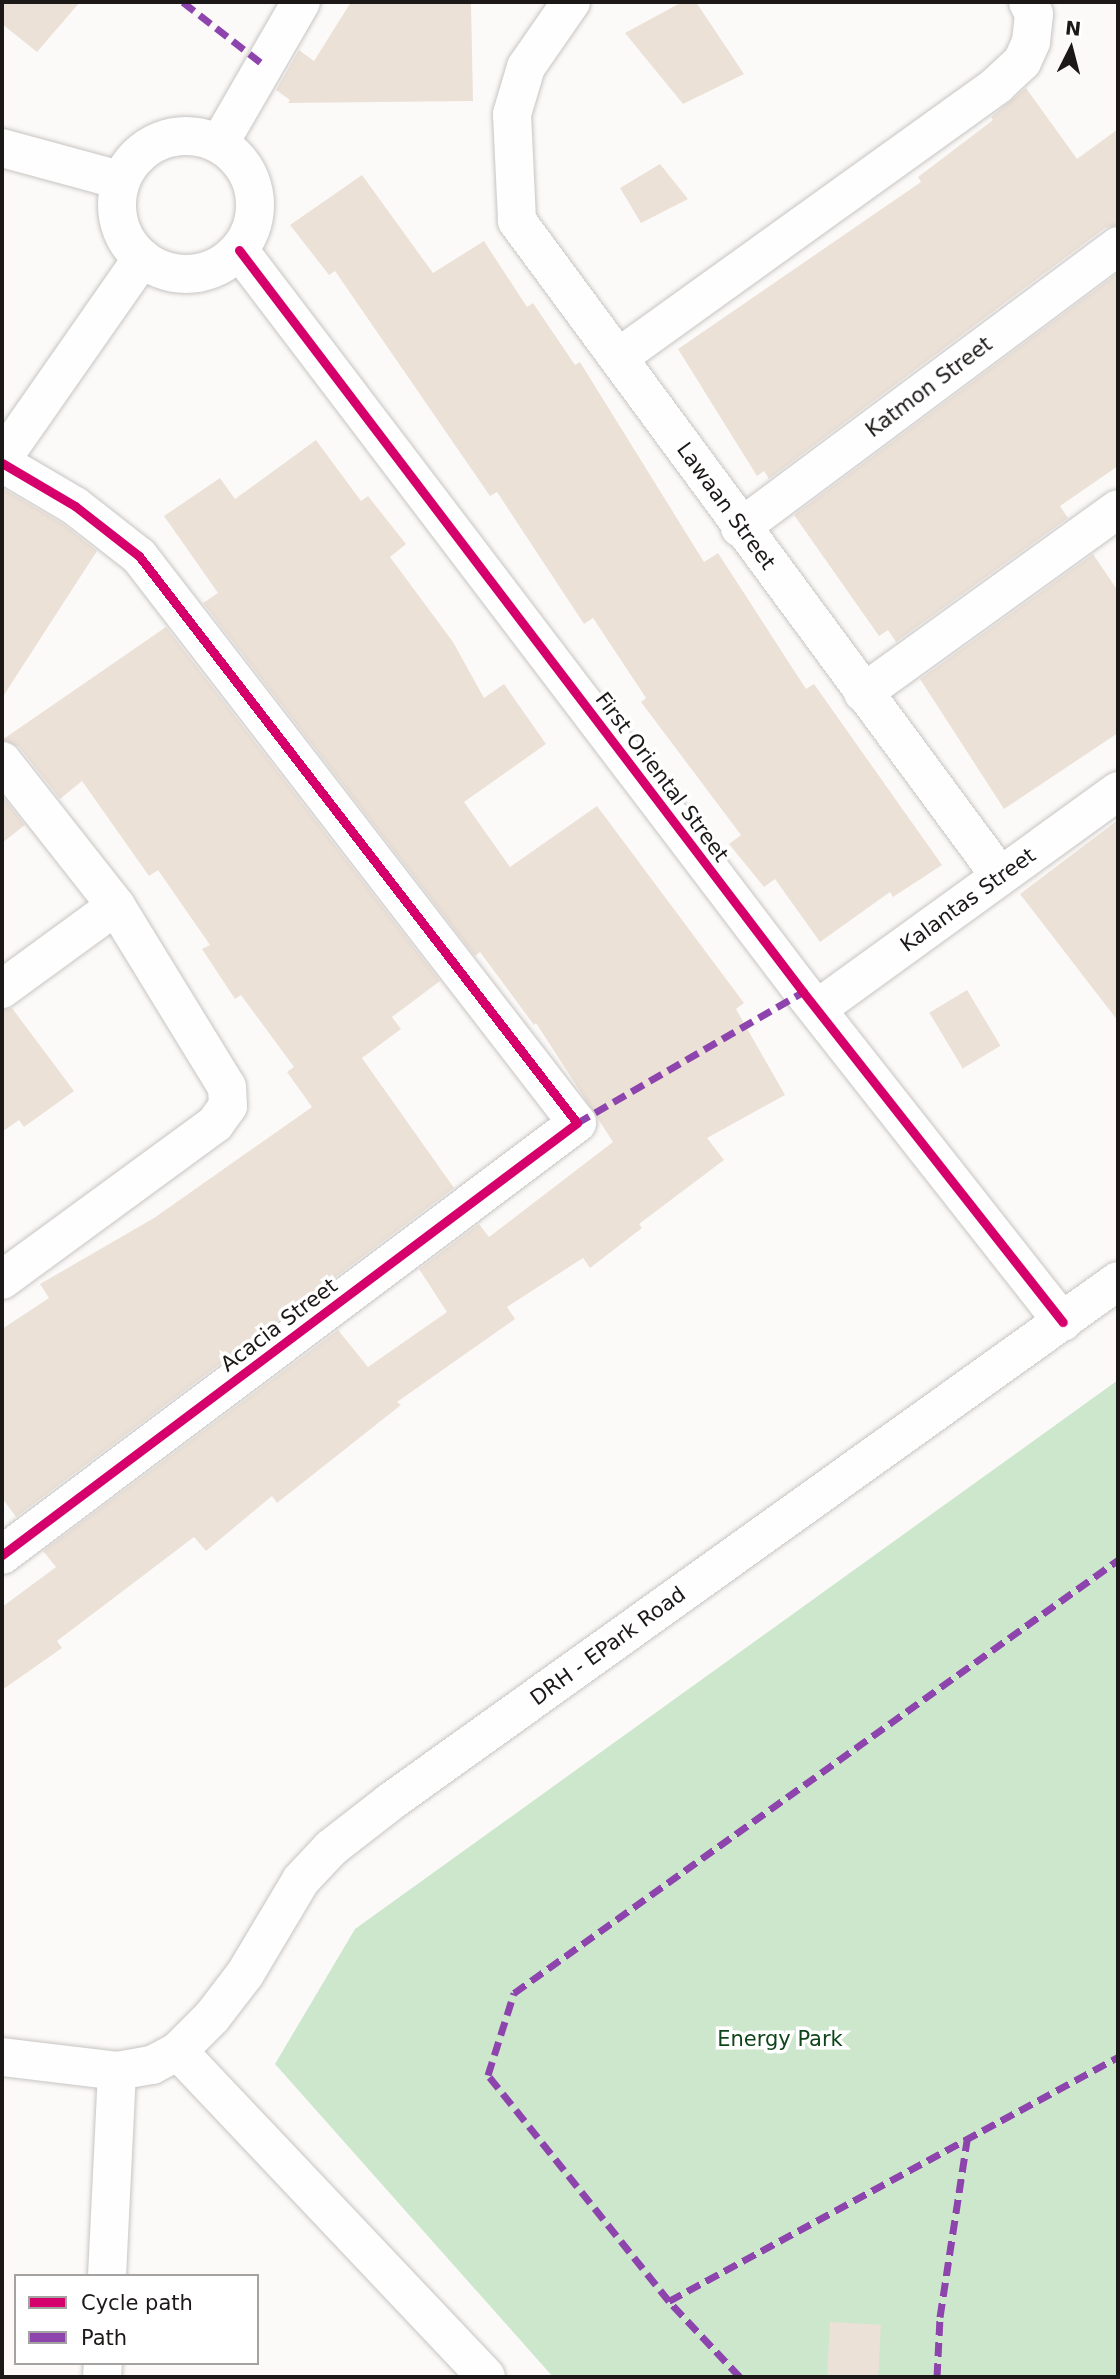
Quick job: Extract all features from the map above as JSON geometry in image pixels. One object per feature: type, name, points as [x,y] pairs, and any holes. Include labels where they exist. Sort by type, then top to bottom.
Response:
[{"type":"street","points":[[219,144],[301,2]]},
{"type":"street","name":"Lawaan Street","points":[[570,2],[526,67],[512,114],[517,221],[620,357],[740,528],[1000,876]]},
{"type":"street","points":[[620,357],[998,85],[1022,62],[1031,42],[1034,14],[1028,2]]},
{"type":"street","points":[[185,136],[219,144],[238,159],[251,180],[256,204],[252,229],[239,250],[218,267],[192,274],[165,271],[142,258],[119,223],[120,180],[150,145],[185,136]]},
{"type":"street","points":[[2,148],[120,180]]},
{"type":"street","name":"Katmon Street","points":[[740,528],[1118,246]]},
{"type":"street","name":"First Oriental Street","points":[[239,250],[817,1009],[1063,1322]]},
{"type":"street","points":[[2,461],[142,258]]},
{"type":"street","name":"Acacia Street","points":[[2,461],[75,506],[139,556],[578,1123],[2,1556]]},
{"type":"street","points":[[863,694],[1118,509]]},
{"type":"street","points":[[2,761],[116,906],[228,1087],[228,1106],[215,1125],[2,1280]]},
{"type":"street","name":"Kalantas Street","points":[[817,1009],[1118,791]]},
{"type":"street","points":[[2,989],[116,906]]},
{"type":"street","name":"DRH - EPark Road","points":[[149,2062],[236,1985],[279,1911],[331,1848],[390,1802],[1118,1281]]},
{"type":"street","points":[[2,2057],[149,2062],[486,2377]]},
{"type":"street","points":[[107,2274],[149,2062]]},
{"type":"green space","name":"Energy Park","points":[[1118,1380],[1118,2377],[553,2377],[275,2064],[355,1929]]},
{"type":"building","points":[[2,2],[80,2],[37,52],[2,24]]},
{"type":"building","points":[[351,2],[471,2],[473,101],[288,103],[290,100],[276,90],[299,50],[314,61]]},
{"type":"building","points":[[682,2],[696,2],[744,74],[683,104],[625,33]]},
{"type":"building","points":[[1026,88],[1077,159],[1118,129],[1118,225],[1105,228],[769,479],[764,471],[757,476],[678,349],[921,182],[918,177],[993,120],[991,117]]},
{"type":"building","points":[[660,164],[688,199],[641,223],[620,188]]},
{"type":"building","points":[[362,175],[433,273],[484,241],[527,307],[533,303],[575,365],[580,362],[704,562],[718,553],[806,689],[814,684],[942,865],[893,897],[890,892],[820,942],[775,879],[764,887],[729,844],[741,835],[641,702],[646,698],[593,618],[584,624],[497,492],[490,496],[335,271],[329,275],[290,225]]},
{"type":"building","points":[[1118,273],[1118,466],[1060,506],[1068,518],[896,642],[888,630],[879,636],[794,515]]},
{"type":"building","points":[[316,440],[361,501],[368,496],[406,544],[390,557],[453,642],[484,698],[504,684],[546,744],[464,802],[510,867],[597,806],[744,1003],[736,1009],[785,1095],[707,1138],[724,1160],[639,1224],[642,1228],[590,1268],[583,1258],[507,1307],[515,1319],[397,1402],[401,1405],[277,1503],[272,1496],[206,1551],[194,1537],[57,1641],[62,1648],[2,1690],[2,1607],[56,1567],[43,1551],[338,1330],[368,1367],[447,1312],[419,1269],[479,1224],[489,1237],[613,1142],[536,1023],[534,1025],[480,952],[475,956],[203,603],[218,593],[164,516],[220,478],[235,499]]},
{"type":"building","points":[[2,488],[63,524],[97,551],[2,698]]},
{"type":"building","points":[[1093,554],[1118,591],[1118,733],[1004,809],[920,679]]},
{"type":"building","points":[[166,627],[440,981],[392,1017],[401,1029],[362,1058],[454,1188],[16,1517],[2,1498],[2,1329],[49,1298],[40,1284],[154,1218],[312,1107],[287,1072],[294,1067],[241,995],[235,999],[202,949],[210,945],[158,870],[149,876],[82,781],[60,799],[19,747],[2,740]]},
{"type":"building","points":[[2,796],[25,825],[2,843]]},
{"type":"building","points":[[1118,820],[1118,1021],[1020,894]]},
{"type":"building","points":[[967,990],[1000,1046],[963,1068],[929,1013]]},
{"type":"building","points":[[12,1008],[74,1091],[24,1127],[19,1120],[2,1132],[2,1010]]},
{"type":"building","points":[[830,2322],[881,2325],[878,2377],[827,2377]]},
{"type":"marked path","points":[[183,2],[263,64]]},
{"type":"marked path","points":[[577,1123],[803,992]]},
{"type":"marked path","points":[[740,2377],[669,2301],[488,2075],[514,1993],[1118,1560]]},
{"type":"marked path","points":[[669,2301],[1118,2057]]},
{"type":"marked path","points":[[937,2377],[940,2317],[967,2140]]},
{"type":"cycle path","points":[[239,250],[803,992],[1063,1322]]},
{"type":"cycle path","points":[[2,463],[75,506],[139,556],[577,1123],[2,1555]]}]
